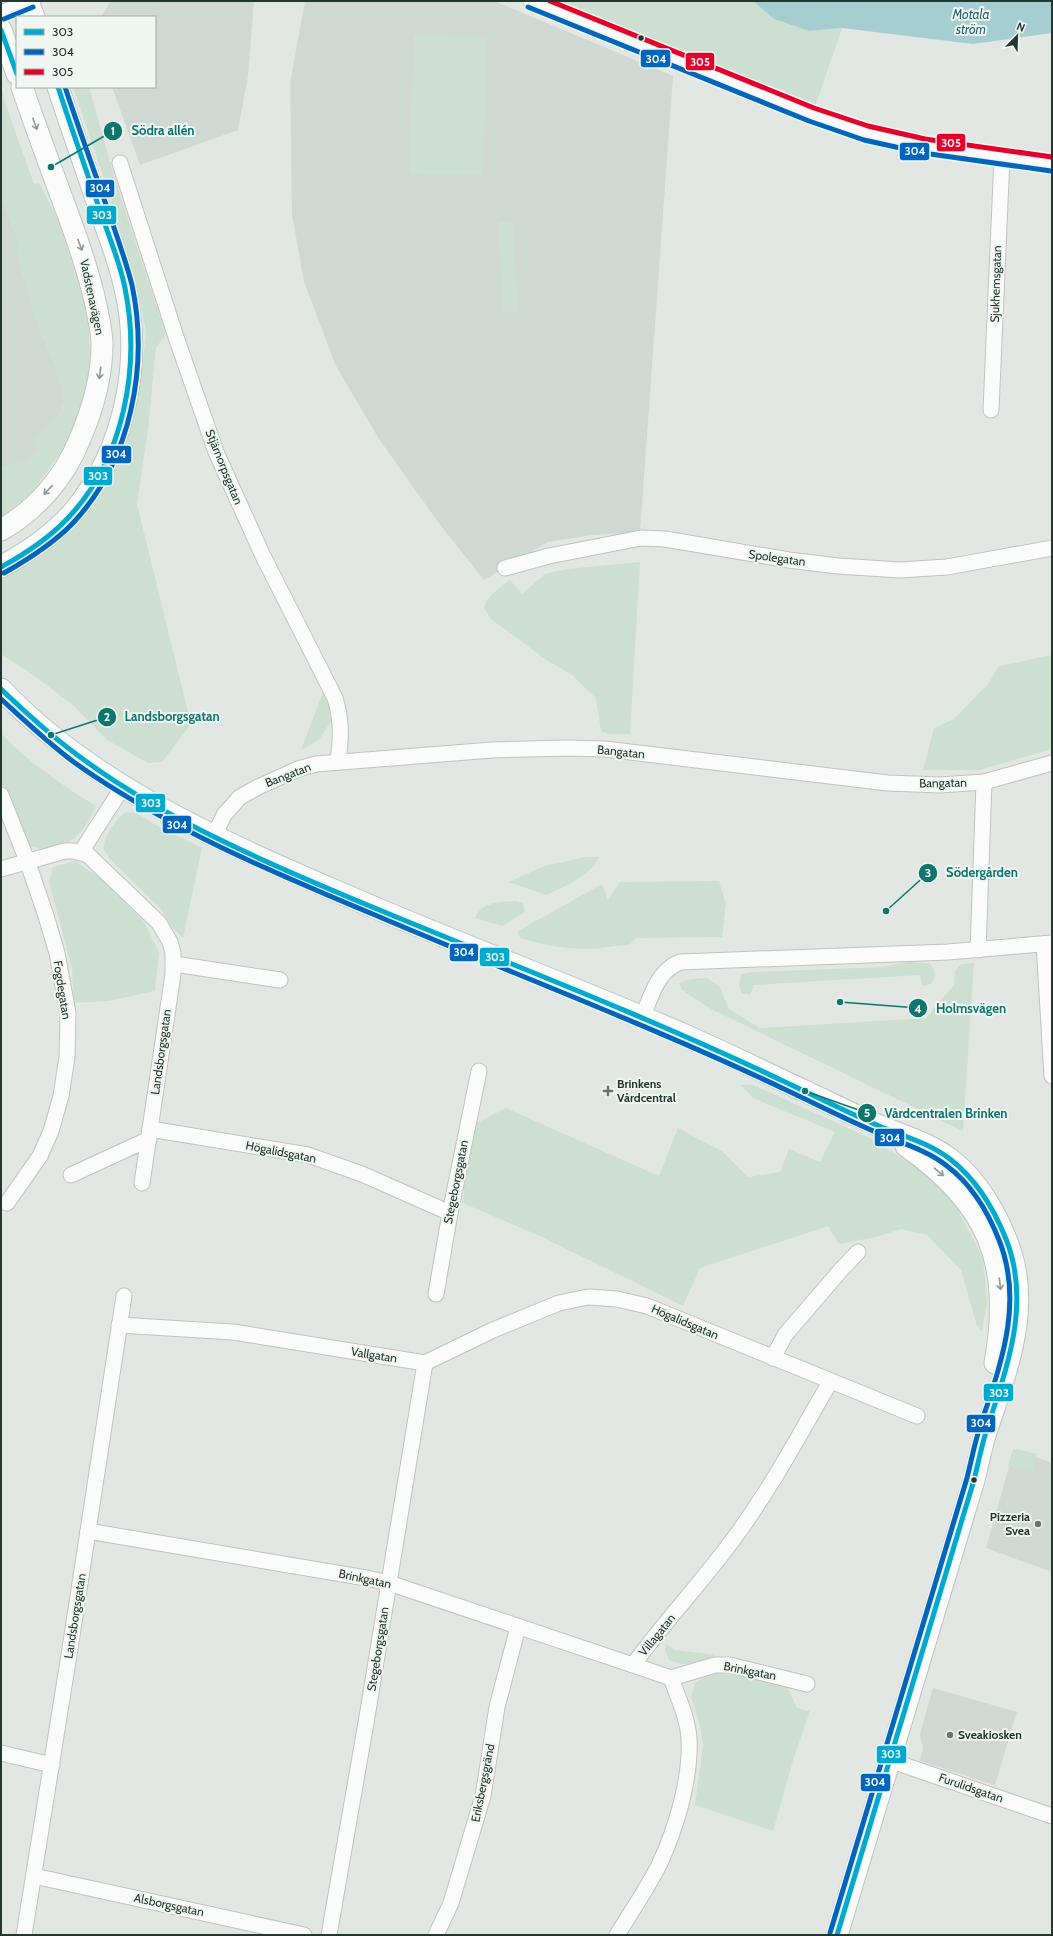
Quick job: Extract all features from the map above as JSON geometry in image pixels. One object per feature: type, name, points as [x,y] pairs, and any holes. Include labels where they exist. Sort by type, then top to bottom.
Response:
[{"type":"main road","points":[[1,30],[16,71]]},
{"type":"main road","name":"Vadstenavägen","points":[[1,530],[34,505],[58,481],[74,453],[87,423],[96,394],[101,368],[102,342],[98,316],[83,253],[22,88]]},
{"type":"main road","points":[[1,567],[28,552],[57,528],[74,511],[90,491],[104,468],[113,447],[123,416],[129,383],[132,349],[125,288],[58,88]]},
{"type":"main road","points":[[1,689],[66,746],[124,785],[179,818],[214,836],[444,937],[716,1049],[874,1124],[941,1173],[961,1192],[980,1223],[992,1248],[998,1272],[1002,1301],[1000,1340],[985,1435],[974,1480],[836,1935]]},
{"type":"street","points":[[531,1],[836,123],[866,133],[911,143],[1052,164]]},
{"type":"street","points":[[1,13],[30,5]]},
{"type":"street","name":"Sjukhemsgatan","points":[[990,410],[1002,157]]},
{"type":"street","name":"Stjärnorpsgatan","points":[[120,163],[176,336],[216,452],[263,556],[334,698],[340,713],[342,728],[338,762]]},
{"type":"street","name":"Spolegatan","points":[[505,568],[549,556],[641,538],[665,539],[803,562],[900,570],[947,567],[1052,548]]},
{"type":"street","name":"Bangatan","points":[[214,836],[224,815],[240,797],[298,769],[338,762],[492,750],[567,748],[605,749],[888,783],[940,785],[984,782],[1052,763]]},
{"type":"street","points":[[978,950],[984,782]]},
{"type":"street","points":[[1,869],[28,863],[65,851],[81,852],[124,785]]},
{"type":"street","name":"Fogdegatan","points":[[1,795],[28,863],[57,953],[68,1013],[67,1057],[61,1096],[51,1131],[40,1156],[7,1203]]},
{"type":"street","name":"Landsborgsgatan","points":[[81,852],[94,860],[159,923],[170,942],[174,964],[142,1183]]},
{"type":"street","points":[[642,1018],[661,976],[673,965],[680,962],[978,950],[1048,944],[1052,1076]]},
{"type":"street","points":[[174,964],[280,980]]},
{"type":"street","name":"Stegeborgsgatan","points":[[436,1294],[450,1213],[479,1071]]},
{"type":"street","points":[[71,1175],[149,1134]]},
{"type":"street","name":"Högalidsgatan","points":[[149,1134],[308,1155],[362,1174],[450,1213]]},
{"type":"street","points":[[774,1358],[785,1335],[858,1252]]},
{"type":"street","name":"Landsborgsgatan","points":[[24,1935],[52,1765],[124,1296]]},
{"type":"street","name":"Högalidsgatan","points":[[424,1363],[506,1324],[559,1303],[588,1297],[617,1299],[647,1306],[830,1382],[917,1416]]},
{"type":"street","name":"Vallgatan","points":[[120,1325],[233,1332],[424,1363]]},
{"type":"street","name":"Stegeborgsgatan","points":[[329,1935],[389,1583],[424,1363]]},
{"type":"street","name":"Villagatan","points":[[671,1678],[633,1665],[657,1632],[708,1573],[736,1536],[779,1471],[830,1382]]},
{"type":"street","name":"Brinkgatan","points":[[88,1531],[389,1583],[633,1665]]},
{"type":"street","name":"Eriksbergsgränd","points":[[436,1935],[451,1903],[483,1796],[497,1707],[518,1627]]},
{"type":"street","name":"Brinkgatan","points":[[671,1678],[708,1667],[730,1665],[807,1684]]},
{"type":"street","points":[[617,1935],[659,1865],[682,1804],[688,1772],[689,1738],[682,1709],[671,1678]]},
{"type":"street","points":[[1,1753],[52,1765]]},
{"type":"street","name":"Furulidsgatan","points":[[889,1760],[1052,1816]]},
{"type":"street","name":"Alsborgsgatan","points":[[34,1876],[304,1935]]},
{"type":"shaded area","points":[[111,1],[254,1],[248,76],[238,130],[140,165],[112,88],[156,88],[156,16],[102,16]]},
{"type":"shaded area","points":[[305,1],[494,1],[673,76],[640,532],[592,535],[548,542],[484,580],[438,522],[379,439],[336,366],[304,282],[292,214],[290,84]]},
{"type":"shaded area","points":[[1,197],[19,243],[17,253],[38,326],[55,364],[65,401],[58,418],[35,438],[38,451],[27,459],[1,469]]},
{"type":"shaded area","points":[[1014,1449],[1052,1463],[1052,1572],[986,1548]]},
{"type":"shaded area","points":[[933,1688],[1017,1712],[995,1785],[920,1761],[923,1749],[920,1734]]},
{"type":"green space","points":[[540,1],[753,1],[774,19],[809,31],[842,28],[812,116]]},
{"type":"green space","points":[[414,35],[487,37],[483,175],[409,173]]},
{"type":"green space","points":[[1,83],[5,103],[34,184],[39,183],[59,221],[88,313],[90,360],[86,390],[79,418],[67,444],[33,491],[1,518],[1,469],[27,459],[38,451],[35,438],[58,418],[65,401],[55,364],[38,326],[17,253],[19,243],[1,197]]},
{"type":"green space","points":[[73,88],[89,88],[114,176],[166,335],[156,347],[148,430],[137,504],[191,724],[162,762],[148,763],[107,740],[74,706],[32,674],[1,654],[1,580],[24,565],[132,414],[141,380],[146,332],[140,300],[105,182]]},
{"type":"green space","points":[[513,221],[518,311],[503,312],[498,222]]},
{"type":"green space","points":[[640,562],[630,734],[608,734],[601,731],[596,698],[572,675],[545,659],[491,619],[484,608],[488,599],[510,580],[522,594],[545,574],[567,569]]},
{"type":"green space","points":[[1052,655],[1052,749],[980,770],[923,770],[934,728],[954,719],[988,684],[999,666]]},
{"type":"green space","points":[[323,692],[329,707],[331,721],[319,740],[301,750]]},
{"type":"green space","points":[[1,733],[21,753],[72,791],[96,806],[84,828],[74,839],[60,846],[51,848],[33,847],[27,844],[1,782]]},
{"type":"green space","points":[[126,812],[131,812],[141,816],[163,829],[202,848],[183,938],[171,926],[161,909],[109,858],[104,850],[105,840],[111,828]]},
{"type":"green space","points":[[586,857],[599,857],[596,863],[584,875],[546,895],[509,882],[544,866]]},
{"type":"green space","points":[[75,861],[100,878],[144,922],[159,953],[155,991],[108,1001],[74,1003],[72,968],[49,882],[53,867]]},
{"type":"green space","points":[[719,881],[726,904],[722,937],[637,938],[629,945],[579,949],[537,943],[520,938],[518,931],[602,884],[608,900],[620,882]]},
{"type":"green space","points":[[516,901],[523,903],[525,912],[502,926],[475,918],[482,909],[487,906]]},
{"type":"green space","points":[[909,962],[929,963],[933,968],[934,973],[934,978],[931,984],[922,986],[920,975],[754,985],[750,995],[742,993],[739,985],[741,974],[755,972],[882,967]]},
{"type":"green space","points":[[974,963],[963,1131],[711,1009],[682,990],[679,983],[691,979],[706,978],[719,986],[729,1009],[760,1028],[926,1018],[954,985],[955,971],[961,964]]},
{"type":"green space","points":[[741,1085],[753,1085],[872,1139],[923,1172],[951,1197],[983,1258],[987,1303],[982,1331],[977,1326],[961,1270],[927,1235],[901,1229],[876,1237],[839,1244],[828,1226],[700,1268],[683,1306],[542,1237],[463,1203],[464,1186],[477,1123],[506,1108],[659,1176],[678,1128],[723,1152],[748,1177],[780,1172],[789,1149],[820,1162],[835,1132],[753,1098]]},
{"type":"green space","points":[[1017,1449],[1037,1454],[1032,1472],[1008,1466],[1012,1452]]},
{"type":"green space","points":[[666,1644],[675,1650],[715,1655],[698,1663],[682,1664],[669,1660],[665,1649]]},
{"type":"green space","points":[[710,1673],[762,1679],[781,1685],[787,1688],[797,1708],[810,1711],[794,1757],[773,1831],[695,1805],[703,1745],[699,1721],[691,1696],[696,1682]]},
{"type":"water","name":"Motala ström","points":[[753,1],[1052,1],[1052,33],[973,44],[842,28],[809,31],[774,19]]},
{"type":"transit line","name":"305","points":[[550,1],[814,108],[868,126],[925,139],[1052,157]]},
{"type":"transit line","name":"304","points":[[4,19],[33,7]]},
{"type":"transit line","name":"304","points":[[528,7],[809,121],[864,140],[923,153],[1051,171]]},
{"type":"transit line","name":"303","points":[[1,30],[16,71]]},
{"type":"transit line","name":"303","points":[[1,567],[44,540],[67,519],[87,495],[102,469],[115,441],[129,380],[131,349],[129,318],[123,279],[115,251],[58,88]]},
{"type":"transit line","name":"304","points":[[4,573],[32,557],[57,538],[73,523],[93,498],[109,471],[122,442],[131,411],[136,380],[138,348],[137,316],[132,285],[65,88]]},
{"type":"transit line","name":"303","points":[[1,689],[37,723],[76,754],[113,780],[194,827],[325,887],[598,999],[691,1039],[867,1121],[925,1144],[950,1159],[968,1176],[983,1195],[996,1217],[1006,1239],[1013,1264],[1017,1288],[1013,1337],[1008,1361],[984,1438],[974,1480],[837,1935]]},
{"type":"transit line","name":"304","points":[[1,699],[65,756],[146,808],[183,828],[259,865],[426,937],[681,1043],[732,1065],[866,1128],[922,1151],[939,1160],[956,1173],[978,1199],[995,1230],[1006,1264],[1010,1288],[1006,1336],[1001,1360],[977,1436],[967,1478],[830,1933]]},
{"type":"place","name":"Södra allén","points":[[51,167]]},
{"type":"place","name":"Landsborgsgatan","points":[[51,735]]},
{"type":"place","name":"Södergården","points":[[886,911]]},
{"type":"place","name":"Holmsvägen","points":[[840,1002]]},
{"type":"place","name":"Brinkens Vårdcentral","points":[[608,1091]]},
{"type":"place","name":"Vårdcentralen Brinken","points":[[805,1091]]},
{"type":"place","name":"Pizzeria Svea","points":[[1038,1524]]},
{"type":"place","name":"Sveakiosken","points":[[950,1735]]}]
